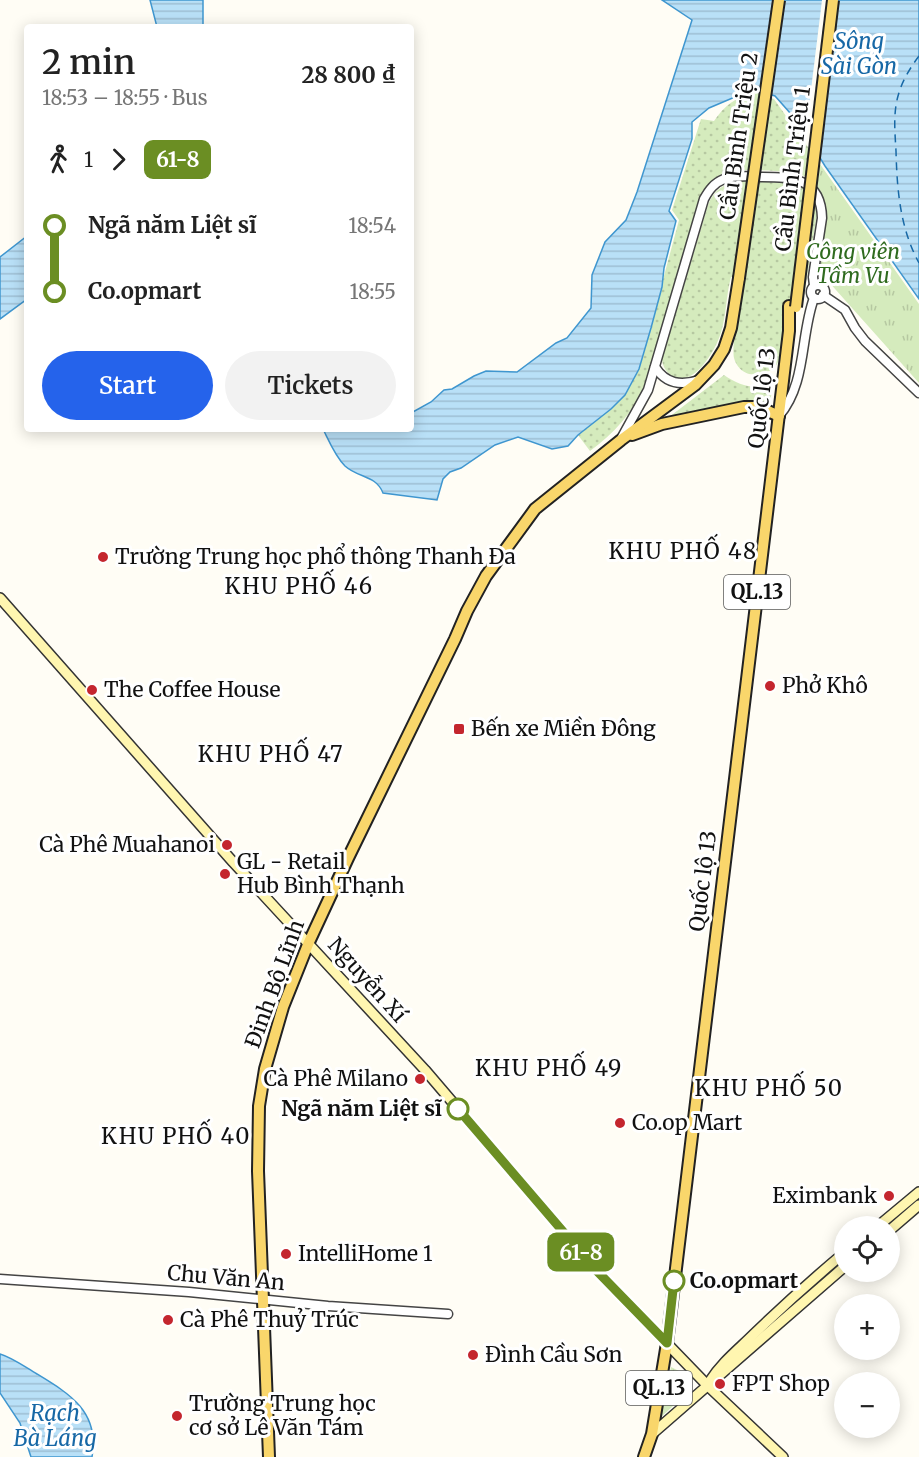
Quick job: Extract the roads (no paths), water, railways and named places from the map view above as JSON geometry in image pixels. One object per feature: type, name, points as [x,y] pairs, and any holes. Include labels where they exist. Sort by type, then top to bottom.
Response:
[{"type":"main road","name":"Cầu Bình Triệu 2","points":[[739,278],[779,0]]},
{"type":"main road","name":"Cầu Bình Triệu 1","points":[[793,307],[826,0]]},
{"type":"main road","name":"Cầu Bình Triệu 1","points":[[793,307],[833,0]]},
{"type":"main road","name":"Đinh Bộ Lĩnh","points":[[269,1457],[258,1171],[259,1106],[265,1070],[276,1030],[309,942],[467,611],[486,576],[535,509],[702,379],[719,358],[728,339],[739,278]]},
{"type":"main road","name":"Quốc lộ 13","points":[[644,1457],[652,1434],[667,1343],[793,307]]},
{"type":"main road","name":"Đinh Bộ Lĩnh","points":[[621,440],[662,424],[744,408],[759,407],[779,416]]},
{"type":"main road","name":"Nguyễn Xí","points":[[0,598],[233,862],[425,1070],[596,1270],[707,1385],[783,1457]]},
{"type":"main road","points":[[890,1216],[919,1192]]},
{"type":"main road","points":[[900,1221],[919,1205]]},
{"type":"main road","points":[[707,1385],[718,1368],[803,1288],[834,1262]]},
{"type":"main road","points":[[652,1434],[834,1276]]},
{"type":"street","points":[[621,440],[648,390],[705,199],[709,191],[722,179],[741,176],[787,177],[804,182],[812,188],[822,208],[813,277],[814,285],[811,293],[814,298]]},
{"type":"street","points":[[814,285],[823,287],[823,295]]},
{"type":"street","points":[[814,298],[823,295]]},
{"type":"street","points":[[823,295],[845,310],[855,328],[866,341],[919,393]]},
{"type":"street","points":[[779,416],[793,395],[807,316],[814,298]]},
{"type":"street","points":[[656,367],[664,377],[674,383],[682,384],[702,379]]},
{"type":"street","name":"Chu Văn An","points":[[0,1279],[448,1314]]},
{"type":"street","points":[[803,1288],[810,1296]]},
{"type":"water","points":[[150,0],[203,0],[203,24],[156,24]]},
{"type":"water","name":"Sông Sài Gòn","points":[[662,0],[919,0],[919,299],[825,166],[798,122],[775,96],[749,91],[709,108],[692,122],[692,139],[669,211],[676,221],[651,328],[639,369],[625,395],[611,409],[578,435],[568,446],[552,449],[518,437],[495,445],[461,468],[450,472],[443,479],[437,500],[383,493],[376,483],[350,470],[341,462],[324,432],[414,432],[414,411],[431,402],[444,390],[452,389],[486,371],[517,372],[556,343],[567,338],[591,308],[592,275],[605,242],[626,220],[637,192],[692,20]]},
{"type":"water","points":[[24,238],[24,301],[0,319],[0,257]]},
{"type":"water","name":"Rạch Bà Láng","points":[[0,1354],[49,1381],[80,1406],[91,1428],[92,1457],[31,1457],[20,1423],[0,1393]]},
{"type":"place","name":"Trường Trung học phổ thông Thanh Đa","points":[[103,557]]},
{"type":"place","name":"Phở Khô","points":[[770,686]]},
{"type":"place","name":"The Coffee House","points":[[92,690]]},
{"type":"place","name":"Bến xe Miền Đông","points":[[459,729]]},
{"type":"place","name":"Cà Phê Muahanoi","points":[[227,845]]},
{"type":"place","name":"GL - Retail Hub Bình Thạnh","points":[[225,874]]},
{"type":"place","name":"Cà Phê Milano","points":[[420,1079]]},
{"type":"place","name":"Ngã năm Liệt sĩ","points":[[458,1109]]},
{"type":"place","name":"Co.op Mart","points":[[620,1123]]},
{"type":"place","name":"Eximbank","points":[[889,1196]]},
{"type":"place","name":"IntelliHome 1","points":[[286,1254]]},
{"type":"place","name":"Co.opmart","points":[[674,1281]]},
{"type":"place","name":"Cà Phê Thuỷ Trúc","points":[[168,1320]]},
{"type":"place","name":"Đình Cầu Sơn","points":[[473,1355]]},
{"type":"place","name":"FPT Shop","points":[[720,1384]]},
{"type":"place","name":"Trường Trung học cơ sở Lê Văn Tám","points":[[177,1416]]},
{"type":"district","name":"KHU PHỐ 48","points":[[683,551]]},
{"type":"district","name":"KHU PHỐ 46","points":[[299,586]]},
{"type":"district","name":"KHU PHỐ 47","points":[[271,754]]},
{"type":"district","name":"KHU PHỐ 49","points":[[549,1068]]},
{"type":"district","name":"KHU PHỐ 50","points":[[769,1088]]},
{"type":"district","name":"KHU PHỐ 40","points":[[176,1136]]},
{"type":"park label","name":"Công viên Tầm Vu","points":[[853,264]]}]
